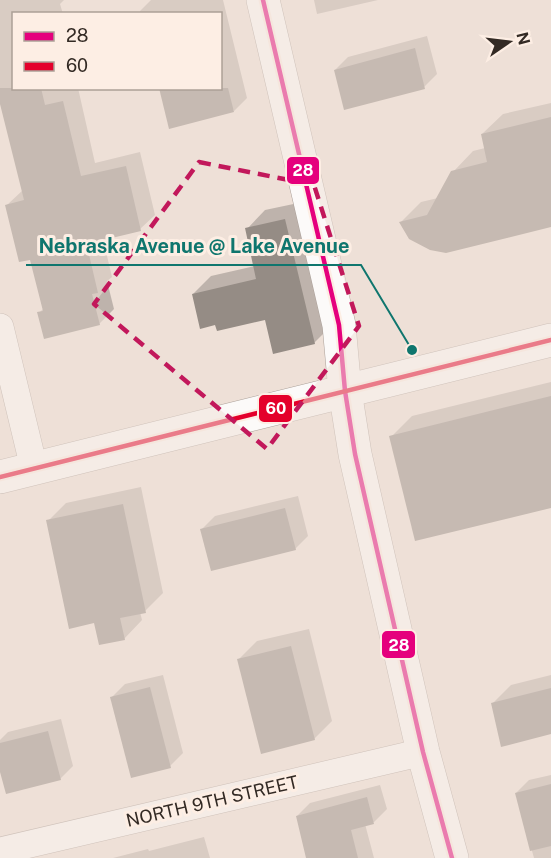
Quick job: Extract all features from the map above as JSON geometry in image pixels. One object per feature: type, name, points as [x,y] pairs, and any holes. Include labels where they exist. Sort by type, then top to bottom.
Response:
[{"type":"street","points":[[263,0],[339,326],[345,391],[355,454],[423,752],[452,858]]},
{"type":"street","points":[[0,327],[34,468]]},
{"type":"street","points":[[0,477],[551,340]]},
{"type":"street","name":"NORTH 9TH STREET","points":[[0,851],[423,752]]},
{"type":"highlighted area","points":[[199,162],[314,185],[359,326],[267,449],[94,304]]},
{"type":"building","points":[[415,48],[425,89],[344,110],[334,70]]},
{"type":"building","points":[[0,88],[41,90],[45,105],[63,101],[81,176],[126,166],[141,231],[87,246],[98,293],[92,294],[100,325],[44,339],[37,312],[43,311],[30,260],[19,262],[5,205],[24,200],[0,104]]},
{"type":"building","points":[[222,88],[228,88],[234,112],[169,129],[159,90],[222,90]]},
{"type":"building","points":[[551,117],[551,227],[446,253],[430,250],[409,239],[399,222],[427,215],[451,171],[487,162],[481,134]]},
{"type":"building","points":[[285,219],[315,344],[273,354],[265,320],[217,331],[215,325],[200,329],[192,294],[256,279],[245,228]]},
{"type":"building","points":[[551,396],[551,508],[415,541],[389,436]]},
{"type":"building","points":[[123,504],[146,613],[120,618],[125,640],[99,645],[94,623],[69,629],[46,520]]},
{"type":"building","points":[[285,508],[296,550],[211,571],[200,529]]},
{"type":"building","points":[[291,646],[315,740],[261,754],[237,659]]},
{"type":"building","points":[[150,687],[171,768],[131,778],[110,697]]},
{"type":"building","points":[[551,688],[551,734],[501,747],[491,703]]},
{"type":"building","points":[[48,731],[61,780],[6,794],[0,772],[0,743]]},
{"type":"building","points":[[551,784],[551,846],[530,851],[515,793]]},
{"type":"building","points":[[367,797],[374,824],[351,830],[358,858],[306,858],[296,816]]},
{"type":"transit line","name":"28","points":[[263,0],[339,325],[345,391],[355,454],[423,752],[452,858]]},
{"type":"transit line","name":"60","points":[[0,477],[551,340]]},
{"type":"place","name":"Nebraska Avenue @ Lake Avenue","points":[[412,350]]}]
